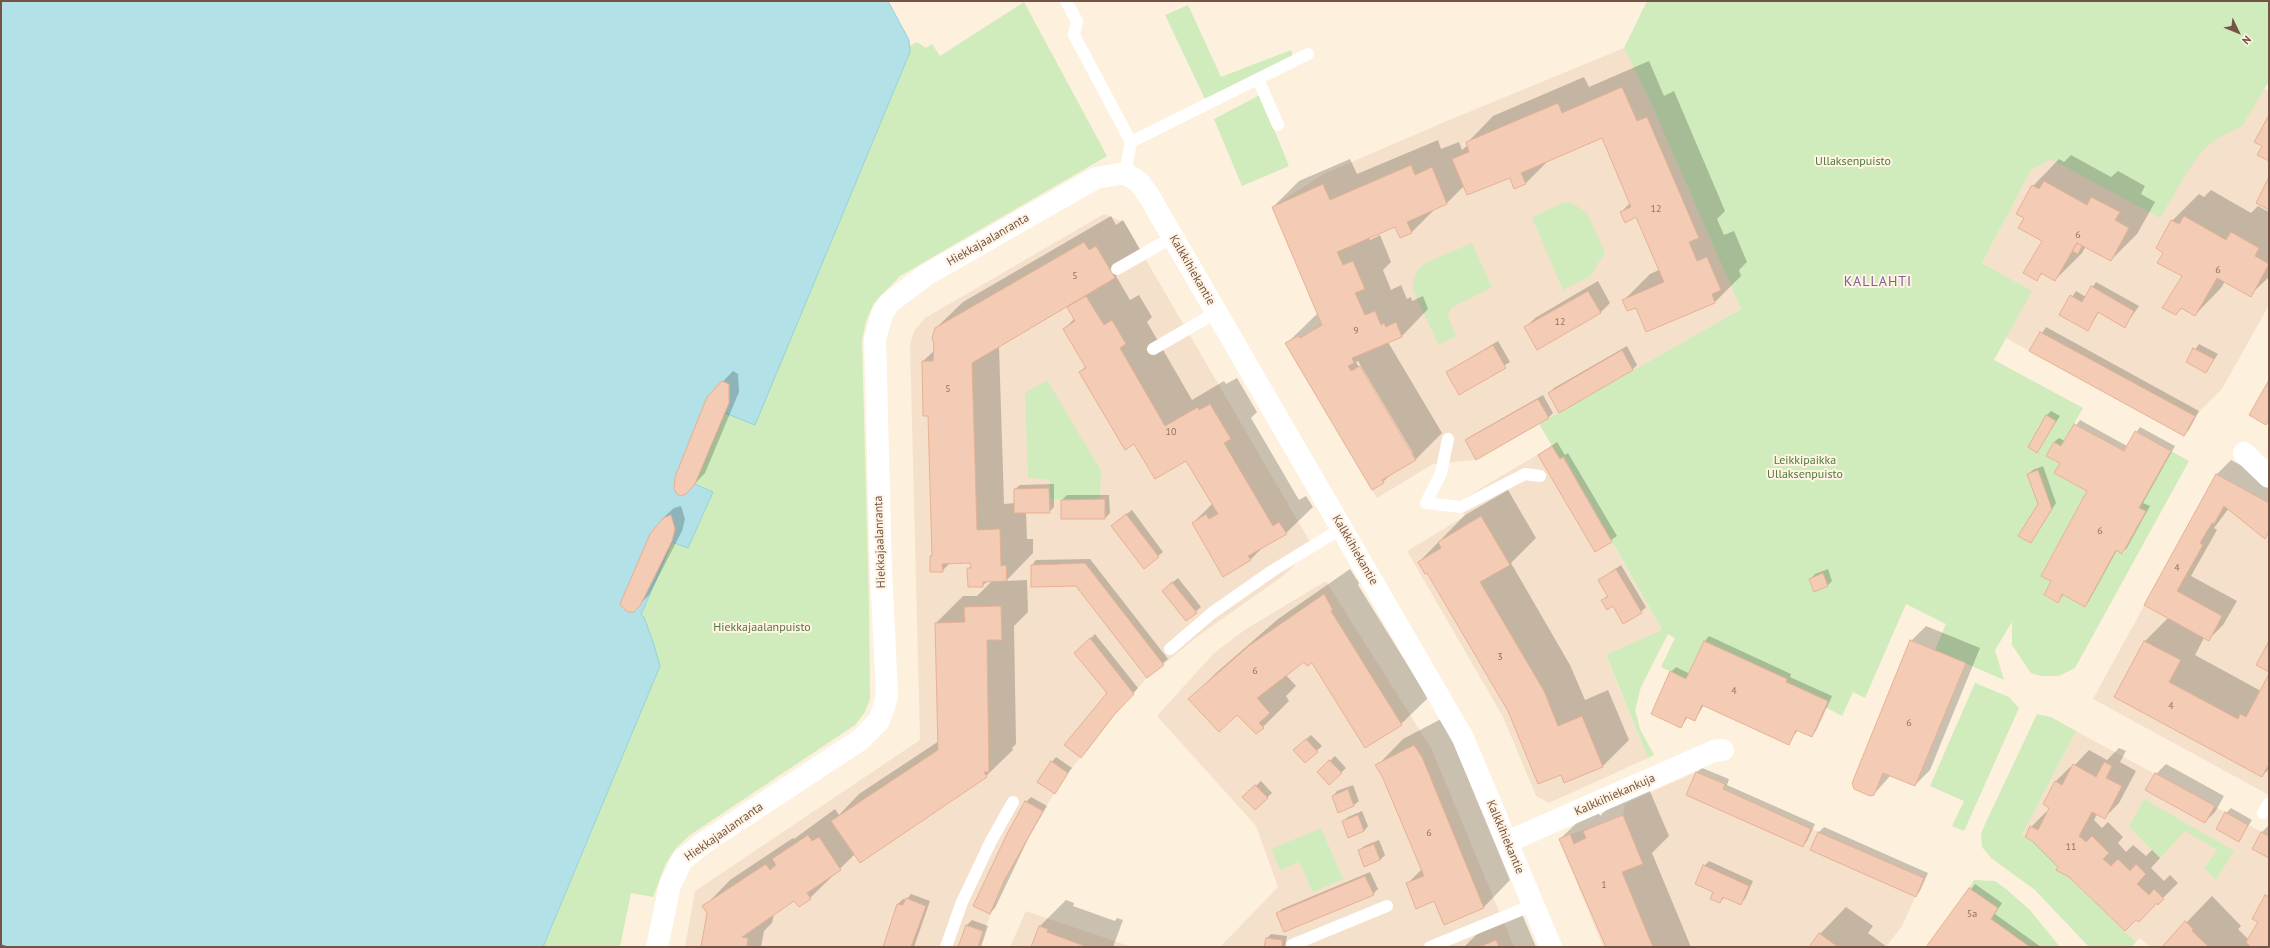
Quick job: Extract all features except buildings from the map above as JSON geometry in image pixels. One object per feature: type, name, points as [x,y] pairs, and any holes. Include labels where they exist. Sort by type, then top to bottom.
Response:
[{"type":"street","name":"Kalkkihiekantie","points":[[1125,173],[1139,182],[1149,196],[1464,738],[1551,947]]},
{"type":"street","name":"Hiekkajaalanranta","points":[[657,947],[670,885],[682,860],[705,842],[860,740],[879,721],[884,707],[887,695],[881,570],[875,339],[882,314],[889,303],[926,275],[1096,178],[1125,173]]},
{"type":"street","points":[[2244,454],[2269,477]]},
{"type":"street","name":"Kalkkihiekankuja","points":[[1507,842],[1714,751],[1723,750]]},
{"type":"lane","points":[[1066,1],[1077,21],[1074,35],[1131,142],[1125,173]]},
{"type":"lane","points":[[1131,142],[1308,54]]},
{"type":"lane","points":[[1258,79],[1278,125]]},
{"type":"lane","points":[[1117,269],[1173,237]]},
{"type":"lane","points":[[1153,349],[1217,312]]},
{"type":"lane","points":[[1448,439],[1441,473],[1426,503],[1461,508],[1525,474],[1540,476]]},
{"type":"lane","points":[[1170,649],[1212,614],[1272,571],[1342,528]]},
{"type":"lane","points":[[946,947],[975,875],[991,841],[1013,802]]},
{"type":"lane","points":[[1430,947],[1533,905]]},
{"type":"lane","points":[[1292,947],[1292,945],[1388,906]]},
{"type":"shaded area","points":[[1624,48],[1650,101],[1741,309],[1476,460],[1433,464],[1377,498],[1285,343],[1298,336],[1300,338],[1322,324],[1272,207],[1324,174],[1442,123]]},
{"type":"shaded area","points":[[2221,66],[2269,91],[2269,305],[2222,389],[2195,416],[2184,436],[2006,338],[2031,291],[1982,263],[2031,170],[2113,121]]},
{"type":"shaded area","points":[[1104,214],[1124,222],[1313,547],[1283,576],[1198,636],[1147,678],[1114,715],[1068,773],[1043,811],[1004,881],[978,947],[685,947],[695,891],[920,740],[910,345],[914,331],[925,318]]},
{"type":"shaded area","points":[[1552,446],[1560,459],[1563,457],[1662,630],[1606,656],[1648,758],[1549,803],[1536,796],[1503,717],[1407,551],[1465,516],[1458,502]]},
{"type":"shaded area","points":[[2216,474],[2269,503],[2269,795],[2093,699]]},
{"type":"shaded area","points":[[1326,581],[1432,750],[1514,947],[1220,947],[1278,887],[1256,826],[1157,716],[1214,653],[1246,629]]},
{"type":"shaded area","points":[[2076,731],[2269,836],[2269,947],[2150,947],[2140,938],[2136,942],[2069,877],[2056,870],[2058,866],[2032,841],[2022,835]]},
{"type":"shaded area","points":[[1696,772],[1725,784],[1723,790],[1924,878],[1902,926],[1886,947],[1603,947],[1559,839],[1623,815],[1625,804]]},
{"type":"shaded area","points":[[1026,911],[1132,947],[1010,947]]},
{"type":"green space","name":"Ullaksenpuisto","points":[[1647,1],[2269,1],[2269,81],[2242,126],[2218,138],[2203,150],[2187,172],[2160,218],[2051,159],[2031,170],[1982,263],[2032,291],[1994,360],[2083,408],[2061,446],[2054,442],[2046,456],[2060,463],[2054,473],[2087,491],[2041,575],[2051,581],[2044,596],[2057,603],[2062,594],[2085,607],[2116,550],[2123,554],[2146,512],[2139,508],[2171,451],[2189,461],[2075,668],[2059,676],[2041,676],[2031,673],[2012,645],[2012,622],[1995,650],[2004,680],[1935,650],[1946,624],[1906,604],[1865,698],[1853,692],[1842,716],[1825,707],[1828,701],[1786,682],[1787,679],[1704,641],[1686,679],[1661,667],[1675,638],[1668,634],[1641,687],[1635,710],[1640,729],[1654,755],[1648,758],[1606,655],[1662,630],[1564,457],[1560,459],[1539,424],[1741,309],[1650,101],[1624,48]]},
{"type":"green space","name":"Hiekkajaalanpuisto","points":[[1024,2],[1107,156],[900,276],[874,303],[866,321],[862,341],[870,699],[865,712],[855,725],[690,835],[676,848],[666,863],[653,897],[631,893],[620,947],[543,947],[660,666],[641,616],[672,541],[688,548],[713,492],[695,484],[725,412],[755,424],[910,52],[910,46],[917,42],[926,48],[932,44],[940,56]]},
{"type":"green space","points":[[1188,5],[1221,77],[1291,50],[1293,56],[1205,99],[1165,15]]},
{"type":"green space","points":[[1260,95],[1289,166],[1242,186],[1214,119]]},
{"type":"green space","points":[[1564,202],[1572,203],[1587,213],[1605,253],[1590,276],[1563,290],[1532,218]]},
{"type":"green space","points":[[1472,243],[1492,287],[1451,308],[1448,316],[1456,336],[1439,345],[1413,291],[1413,281],[1416,273],[1425,263]]},
{"type":"green space","points":[[1047,380],[1101,471],[1100,499],[1049,499],[1050,479],[1028,478],[1025,393]]},
{"type":"green space","points":[[1975,683],[2009,697],[2019,708],[1964,831],[1952,826],[1964,801],[1930,786]]},
{"type":"green space","points":[[2037,714],[2051,717],[2076,731],[2022,835],[2032,841],[2058,867],[2057,870],[2069,877],[2136,942],[2132,947],[2089,947],[2035,890],[1991,858],[1982,847],[1981,834]]},
{"type":"green space","points":[[2144,799],[2234,851],[2216,880],[2204,868],[2218,850],[2185,831],[2160,858],[2129,827]]},
{"type":"green space","points":[[1321,828],[1343,879],[1313,892],[1299,862],[1280,870],[1271,849]]},
{"type":"green space","points":[[1974,880],[1995,881],[2006,889],[2029,909],[2060,947],[2030,947],[1991,919],[1998,908],[1969,888]]},
{"type":"water","points":[[1,1],[888,1],[909,40],[910,52],[755,425],[725,413],[695,484],[713,492],[688,548],[672,542],[641,615],[644,617],[660,666],[543,947],[1,947]]},
{"type":"ferry route","points":[[1,945],[9,947]]},
{"type":"district","name":"KALLAHTI","points":[[1878,282]]},
{"type":"park label","name":"Leikkipaikka Ullaksenpuisto","points":[[1805,468]]}]
